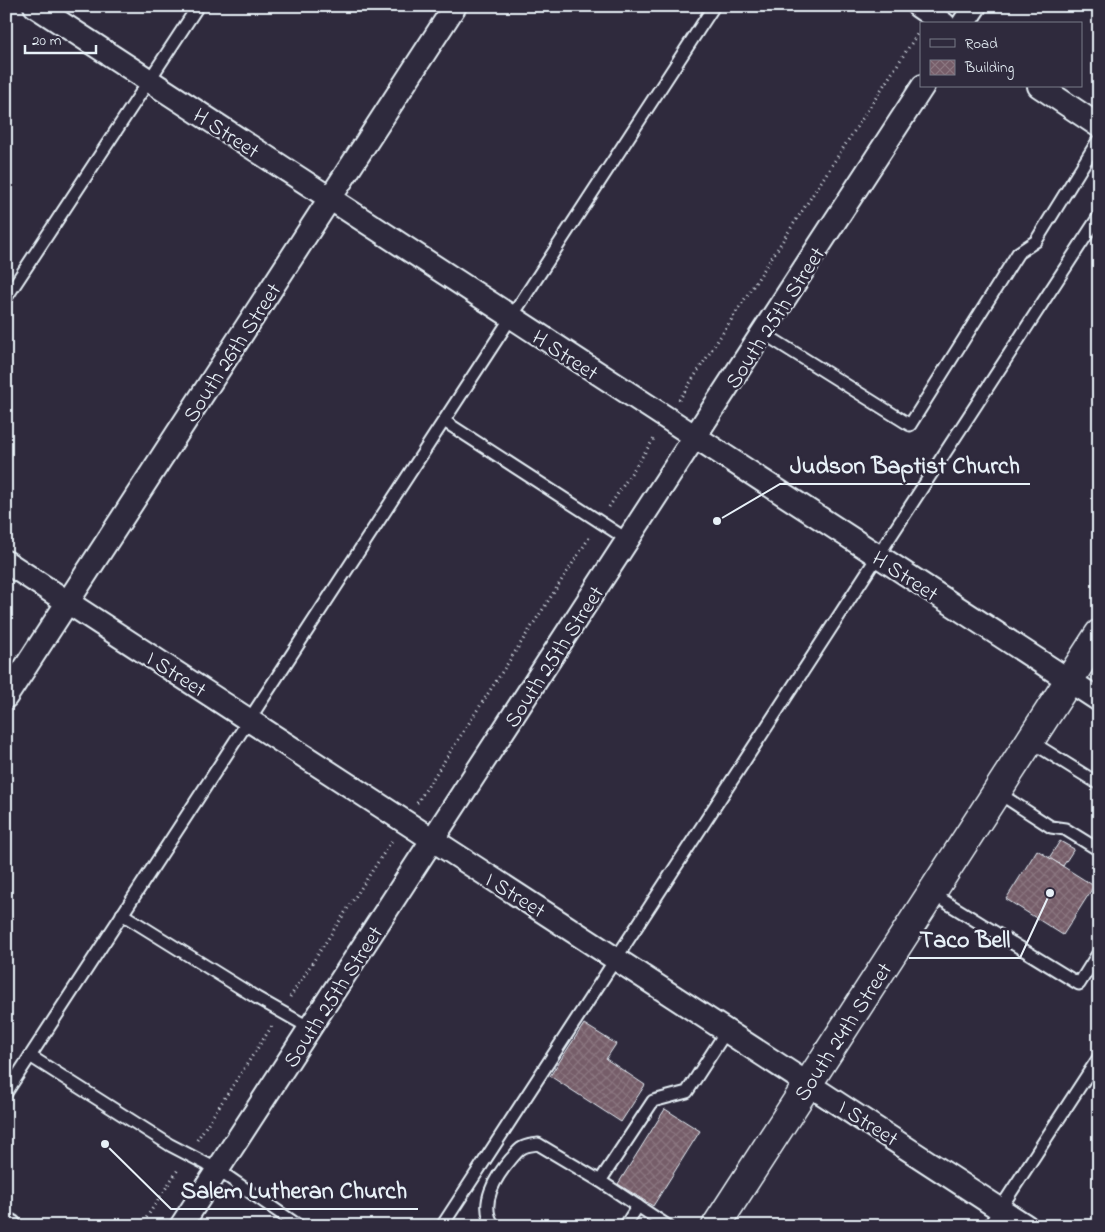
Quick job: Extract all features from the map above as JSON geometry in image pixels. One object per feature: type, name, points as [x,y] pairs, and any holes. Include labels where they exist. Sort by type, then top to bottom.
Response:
[{"type":"main road","name":"South 24th Street","points":[[716,1226],[1099,634]]},
{"type":"street","name":"H Street","points":[[35,6],[1099,700]]},
{"type":"street","name":"South 26th Street","points":[[6,697],[455,6]]},
{"type":"street","points":[[918,6],[941,22]]},
{"type":"street","points":[[964,22],[975,6]]},
{"type":"street","name":"South 25th Street","points":[[182,1226],[922,88]]},
{"type":"street","points":[[1042,88],[1099,126]]},
{"type":"street","name":"I Street","points":[[6,562],[808,1083],[995,1217],[1026,1226]]},
{"type":"street","points":[[6,1224],[10,1226]]},
{"type":"lane","points":[[6,298],[150,82],[198,6]]},
{"type":"lane","points":[[6,1093],[714,6]]},
{"type":"lane","points":[[763,333],[910,425],[1018,253],[1036,241],[1099,139]]},
{"type":"lane","points":[[442,1226],[615,957],[1099,216]]},
{"type":"lane","points":[[444,421],[628,540]]},
{"type":"lane","points":[[1030,741],[1099,784]]},
{"type":"lane","points":[[997,792],[1051,827],[1065,829],[1099,850]]},
{"type":"lane","points":[[931,893],[1079,984],[1099,952]]},
{"type":"lane","points":[[122,914],[310,1028]]},
{"type":"lane","points":[[600,1181],[653,1101],[687,1092],[727,1030]]},
{"type":"lane","points":[[30,1056],[188,1155],[218,1170],[299,1226]]},
{"type":"lane","points":[[995,1217],[1099,1057]]},
{"type":"lane","points":[[494,1226],[489,1220],[487,1206],[492,1187],[507,1164],[521,1148],[538,1144],[600,1181],[668,1226]]},
{"type":"lane","points":[[625,1226],[638,1206]]},
{"type":"path","points":[[141,1226],[920,30]]},
{"type":"building","points":[[1060,841],[1074,849],[1063,866],[1049,858]]},
{"type":"building","points":[[1037,850],[1094,886],[1063,935],[1006,899]]},
{"type":"building","points":[[584,1024],[616,1044],[606,1059],[645,1085],[621,1122],[550,1076]]},
{"type":"building","points":[[665,1109],[700,1131],[653,1206],[618,1184]]},
{"type":"place","name":"Judson Baptist Church","points":[[717,521]]},
{"type":"place","name":"Taco Bell","points":[[1050,893]]},
{"type":"place","name":"Salem Lutheran Church","points":[[105,1144]]}]
